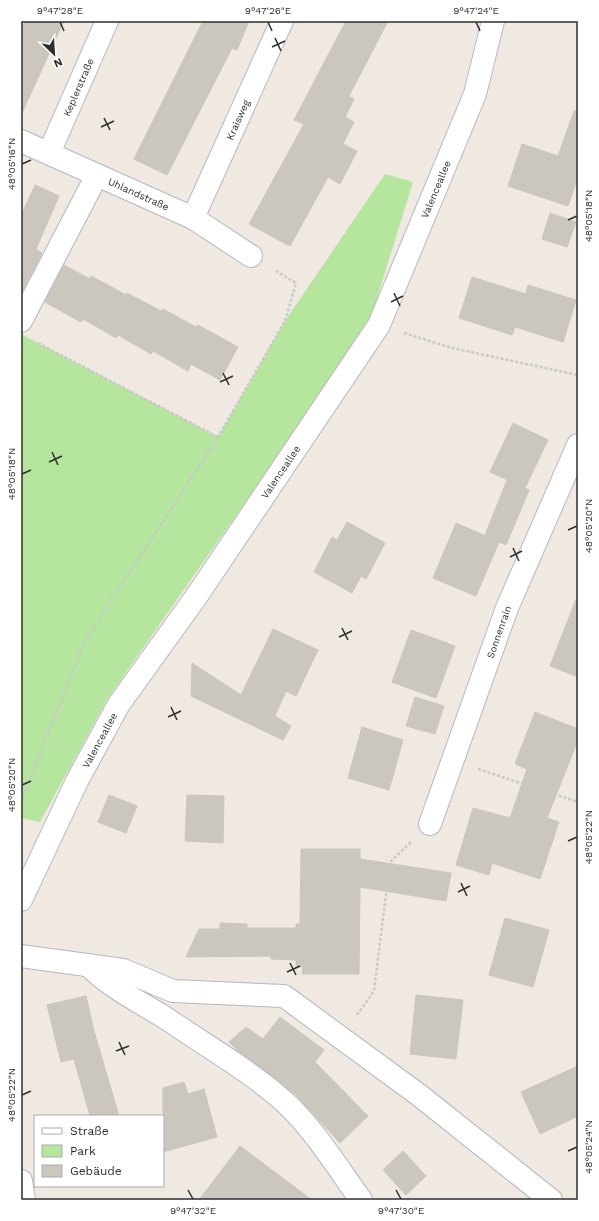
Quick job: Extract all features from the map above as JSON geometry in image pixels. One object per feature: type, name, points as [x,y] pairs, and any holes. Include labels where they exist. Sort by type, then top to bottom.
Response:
[{"type":"street","name":"Keplerstraße","points":[[49,154],[107,21]]},
{"type":"street","name":"Kraisweg","points":[[193,218],[282,21]]},
{"type":"street","name":"Valenceallee","points":[[21,900],[77,781],[118,704],[196,597],[379,325],[475,94],[493,21]]},
{"type":"street","name":"Uhlandstraße","points":[[21,141],[193,218],[251,256]]},
{"type":"street","points":[[21,321],[97,175]]},
{"type":"street","name":"Sonnenrain","points":[[430,824],[507,608],[578,445]]},
{"type":"street","points":[[21,956],[123,970],[173,991],[284,996],[339,1038],[419,1095],[551,1200]]},
{"type":"street","points":[[88,965],[104,981],[172,1022],[250,1076],[288,1106],[320,1142],[361,1200]]},
{"type":"street","points":[[21,1181],[24,1200]]},
{"type":"path","points":[[21,801],[85,642],[218,437],[285,321],[296,283]]},
{"type":"path","points":[[379,325],[452,348],[578,375]]},
{"type":"path","points":[[35,341],[218,437]]},
{"type":"path","points":[[453,761],[578,802]]},
{"type":"path","points":[[339,1038],[374,992],[390,862],[430,824]]},
{"type":"green space","points":[[385,174],[413,182],[368,327],[108,698],[40,822],[21,818],[21,334],[218,437],[285,321]]},
{"type":"building","points":[[25,21],[64,21],[21,115],[21,32]]},
{"type":"building","points":[[203,21],[249,21],[237,50],[232,48],[167,175],[134,159]]},
{"type":"building","points":[[346,21],[388,21],[349,96],[354,99],[345,117],[354,122],[343,144],[357,151],[340,184],[328,177],[290,246],[249,224],[304,124],[294,120]]},
{"type":"building","points":[[574,111],[578,111],[578,177],[568,206],[508,186],[522,144],[558,156]]},
{"type":"building","points":[[35,185],[59,196],[36,249],[42,253],[23,290],[21,289],[21,216]]},
{"type":"building","points":[[550,213],[576,222],[567,247],[542,239]]},
{"type":"building","points":[[64,265],[90,279],[91,276],[126,295],[127,293],[161,311],[163,309],[196,327],[198,325],[238,347],[220,380],[191,364],[188,371],[153,351],[151,354],[118,335],[116,338],[83,319],[81,322],[45,302]]},
{"type":"building","points":[[472,277],[526,294],[528,285],[576,300],[563,342],[515,327],[512,335],[459,318]]},
{"type":"building","points":[[513,423],[548,440],[525,488],[490,472]]},
{"type":"building","points":[[507,480],[529,490],[506,545],[485,535]]},
{"type":"building","points":[[347,522],[385,543],[366,579],[361,576],[352,593],[314,572],[332,537],[337,540]]},
{"type":"building","points":[[456,523],[499,542],[476,596],[433,578]]},
{"type":"building","points":[[577,597],[578,598],[578,677],[550,666]]},
{"type":"building","points":[[273,629],[318,650],[296,696],[286,691],[275,716],[291,726],[283,740],[191,696],[192,663],[241,695]]},
{"type":"building","points":[[411,630],[455,646],[436,698],[392,682]]},
{"type":"building","points":[[415,697],[444,706],[435,734],[406,726]]},
{"type":"building","points":[[535,712],[578,729],[578,740],[547,818],[559,822],[540,879],[492,863],[489,875],[456,865],[473,808],[510,818],[527,769],[515,764]]},
{"type":"building","points":[[362,727],[403,740],[389,790],[348,778]]},
{"type":"building","points":[[109,795],[137,806],[126,833],[98,822]]},
{"type":"building","points":[[187,795],[224,796],[223,843],[185,841]]},
{"type":"building","points":[[301,849],[360,849],[360,859],[451,873],[446,901],[360,887],[359,974],[302,974],[303,967],[296,966],[296,960],[271,959],[271,956],[186,957],[199,929],[220,929],[220,923],[247,924],[247,928],[296,928],[296,924],[300,924]]},
{"type":"building","points":[[505,918],[549,930],[533,987],[489,975]]},
{"type":"building","points":[[416,995],[463,1000],[456,1059],[410,1054]]},
{"type":"building","points":[[86,996],[94,1031],[119,1115],[90,1115],[74,1059],[61,1062],[47,1005]]},
{"type":"building","points":[[280,1017],[324,1050],[315,1062],[368,1116],[340,1143],[296,1095],[237,1050],[229,1042],[246,1027],[263,1039]]},
{"type":"building","points":[[578,1066],[578,1116],[540,1134],[521,1092]]},
{"type":"building","points":[[184,1082],[188,1094],[204,1089],[217,1137],[164,1152],[163,1088]]},
{"type":"building","points":[[240,1146],[312,1200],[199,1200]]},
{"type":"building","points":[[403,1151],[426,1176],[406,1195],[383,1170]]}]
